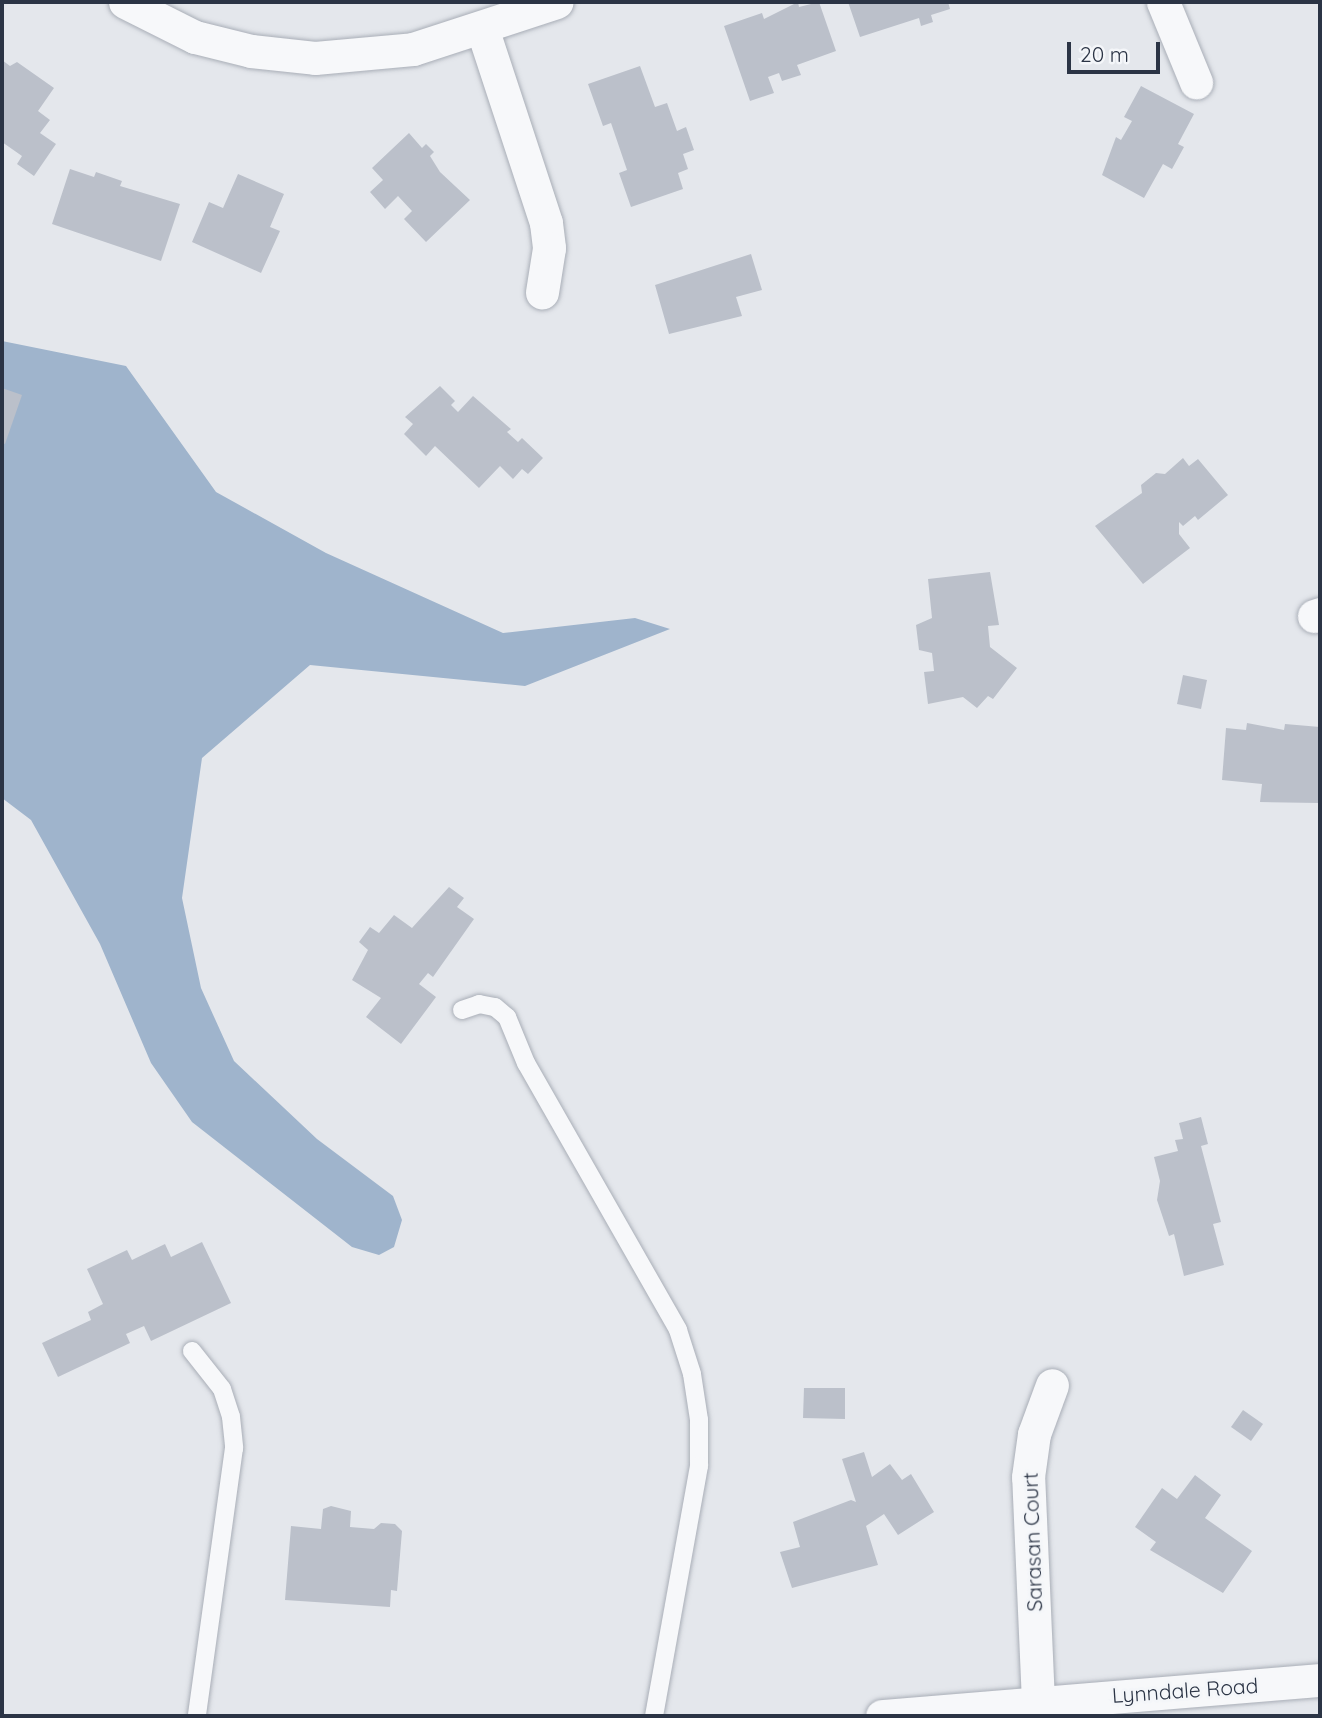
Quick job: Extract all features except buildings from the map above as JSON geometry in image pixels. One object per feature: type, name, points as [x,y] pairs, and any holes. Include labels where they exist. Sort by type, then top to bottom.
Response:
[{"type":"street","points":[[125,2],[195,37],[251,51],[315,58],[413,49],[557,2]]},
{"type":"street","points":[[1163,2],[1196,82]]},
{"type":"street","points":[[482,28],[546,223],[549,248],[542,292]]},
{"type":"street","name":"Sarasan Court","points":[[1038,1702],[1028,1477],[1034,1434],[1052,1385]]},
{"type":"street","name":"Lynndale Road","points":[[882,1716],[1320,1680]]},
{"type":"lane","points":[[462,1010],[479,1004],[495,1007],[507,1017],[526,1063],[678,1330],[692,1374],[699,1420],[699,1466],[654,1716]]},
{"type":"lane","points":[[192,1350],[222,1389],[232,1417],[234,1448],[197,1716]]},
{"type":"water","points":[[2,341],[126,366],[216,492],[326,553],[503,633],[635,618],[670,629],[525,686],[310,665],[202,758],[182,898],[201,988],[234,1061],[317,1139],[393,1196],[402,1220],[394,1247],[379,1255],[352,1247],[192,1122],[151,1063],[100,944],[31,820],[2,798]]}]
